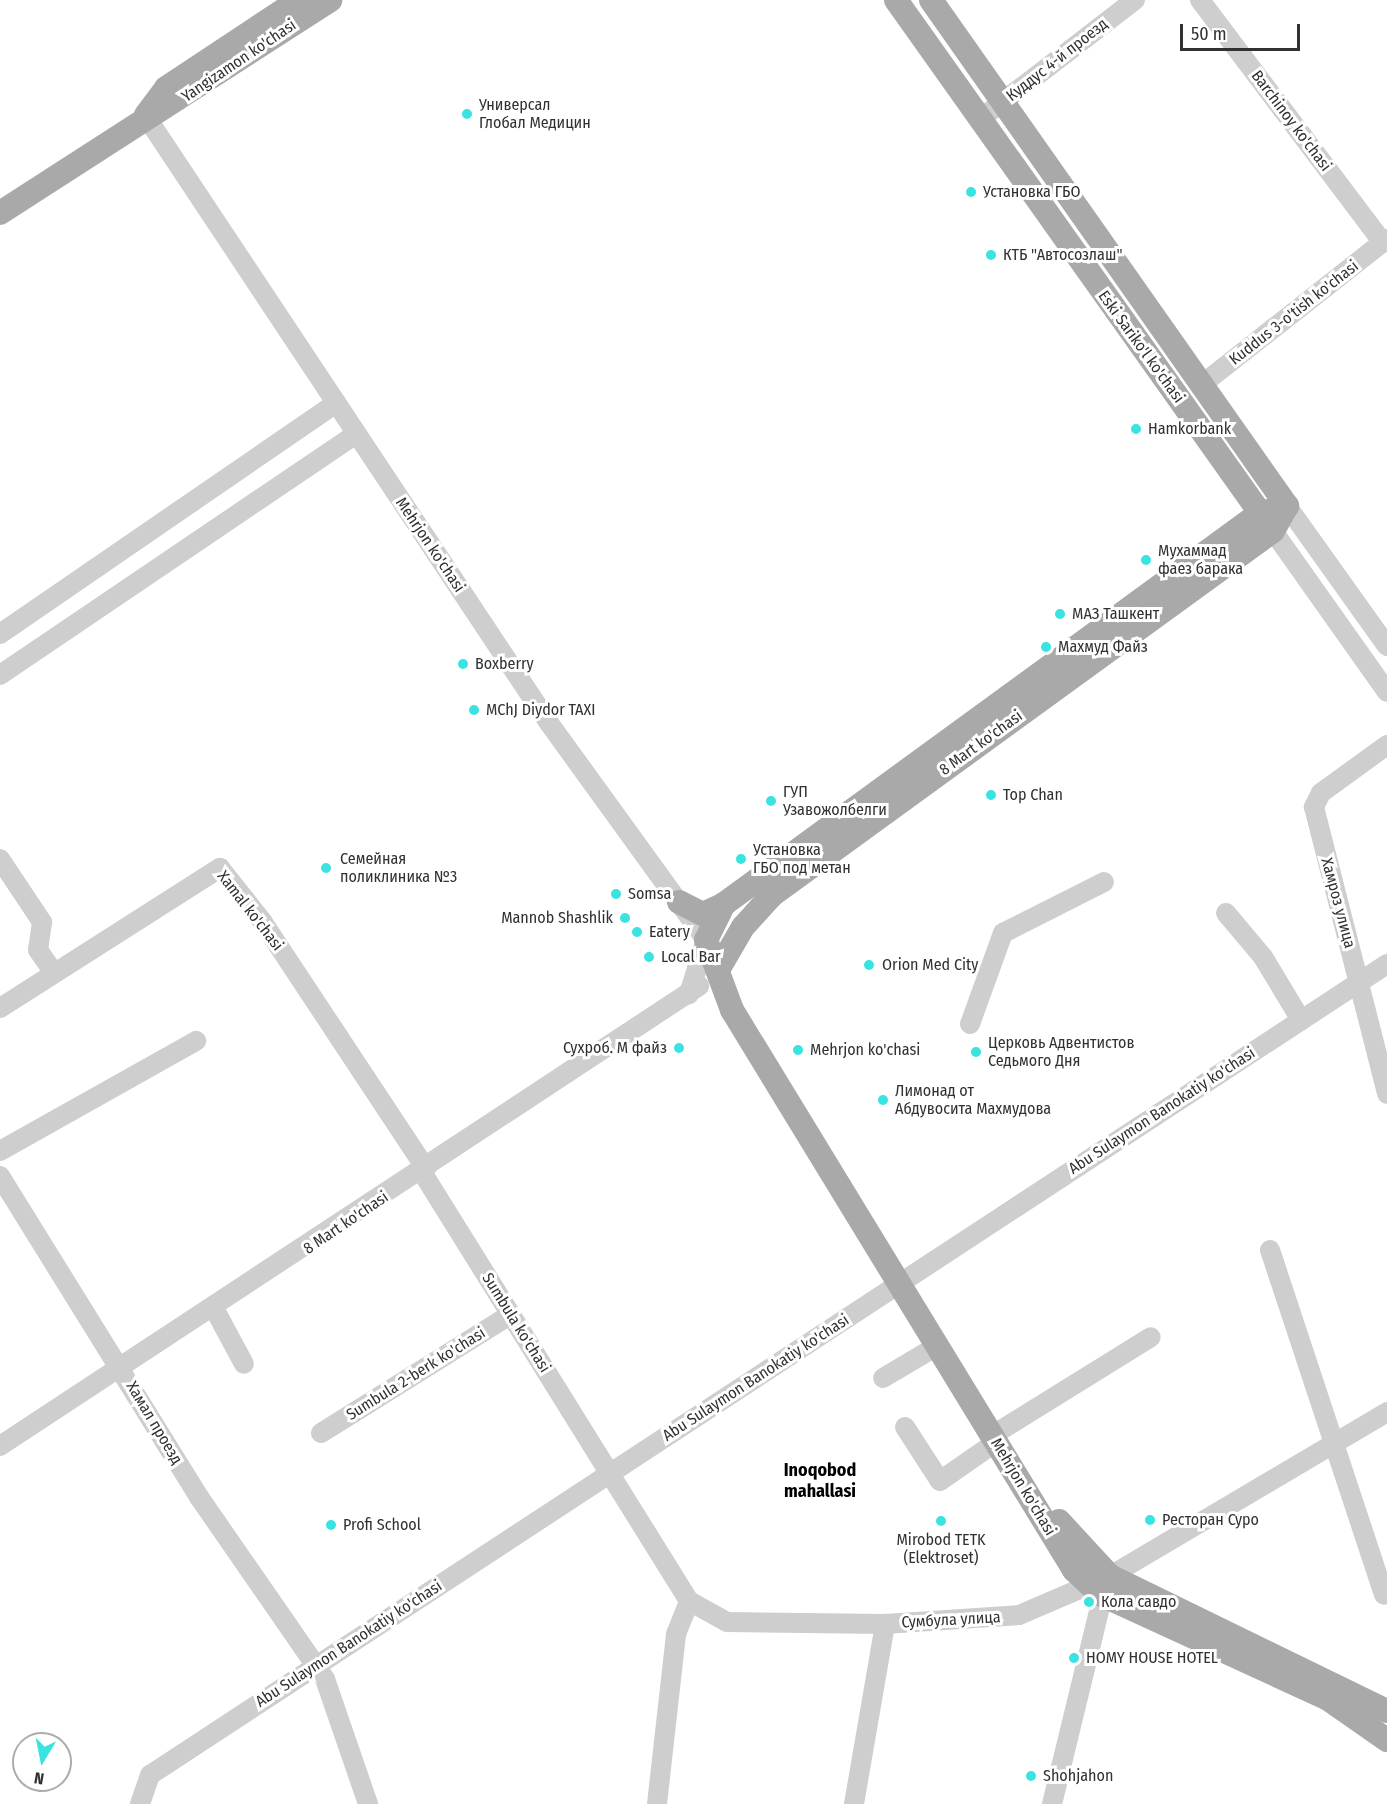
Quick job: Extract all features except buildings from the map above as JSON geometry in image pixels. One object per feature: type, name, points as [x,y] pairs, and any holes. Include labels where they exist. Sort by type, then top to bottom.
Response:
[{"type":"main road","name":"Yangizamon ko'chasi","points":[[146,115],[166,88],[299,0]]},
{"type":"main road","name":"Yangizamon ko'chasi","points":[[0,213],[146,115],[175,104],[330,0]]},
{"type":"main road","name":"Eski Sariko'l ko'chasi","points":[[896,0],[1266,522]]},
{"type":"main road","name":"Eski Sariko'l ko'chasi","points":[[931,0],[1200,386],[1287,506]]},
{"type":"main road","points":[[1266,522],[1287,506]]},
{"type":"main road","name":"8 Mart ko'chasi","points":[[706,940],[724,904],[1266,522]]},
{"type":"main road","name":"8 Mart ko'chasi","points":[[718,970],[743,927],[772,895],[1266,522]]},
{"type":"main road","points":[[680,902],[703,914],[724,904]]},
{"type":"main road","name":"Mehrjon ko'chasi","points":[[706,940],[732,1010],[904,1282],[937,1346],[1054,1514],[1100,1585],[1328,1699],[1387,1740]]},
{"type":"main road","name":"Mehrjon ko'chasi","points":[[718,970],[998,1436]]},
{"type":"main road","name":"Mehrjon ko'chasi","points":[[1100,1585],[1387,1711]]},
{"type":"street","name":"Куддус 4-й проезд","points":[[979,120],[1135,0]]},
{"type":"street","name":"Barchinoy ko'chasi","points":[[1200,0],[1385,241]]},
{"type":"street","name":"Mehrjon ko'chasi","points":[[146,115],[549,723],[706,940]]},
{"type":"street","name":"Kuddus 3-o'tish ko'chasi","points":[[1200,386],[1385,241]]},
{"type":"street","points":[[0,634],[336,403]]},
{"type":"street","points":[[0,675],[356,434]]},
{"type":"street","name":"Eski Sariko'l ko'chasi","points":[[1287,506],[1387,646]]},
{"type":"street","name":"Eski Sariko'l ko'chasi","points":[[1266,522],[1387,692]]},
{"type":"street","name":"Хамроз улица","points":[[1387,745],[1321,793],[1314,807],[1387,1094]]},
{"type":"street","points":[[0,859],[42,922],[38,950],[54,973]]},
{"type":"street","name":"Xamal ko'chasi","points":[[0,1008],[220,868],[262,921],[424,1170]]},
{"type":"street","points":[[970,1023],[1003,933],[1104,882]]},
{"type":"street","points":[[1226,913],[1263,957],[1300,1020]]},
{"type":"street","name":"8 Mart ko'chasi","points":[[688,994],[706,940]]},
{"type":"street","name":"Abu Sulaymon Banokatiy ko'chasi","points":[[140,1804],[150,1775],[1387,964]]},
{"type":"street","name":"8 Mart ko'chasi","points":[[0,1446],[215,1310],[688,994],[718,970]]},
{"type":"street","points":[[688,994],[713,996],[732,1010]]},
{"type":"street","points":[[0,1150],[196,1041]]},
{"type":"street","name":"Sumbula ko'chasi","points":[[424,1170],[510,1315],[611,1473]]},
{"type":"street","name":"Хамал проезд","points":[[0,1176],[120,1368],[313,1666],[325,1679],[368,1804]]},
{"type":"street","points":[[1270,1250],[1338,1442],[1348,1493],[1384,1595]]},
{"type":"street","points":[[215,1310],[244,1364]]},
{"type":"street","name":"Sumbula 2-berk ko'chasi","points":[[321,1433],[510,1315]]},
{"type":"street","points":[[905,1427],[940,1481],[998,1436],[1151,1337]]},
{"type":"street","points":[[883,1378],[937,1346]]},
{"type":"street","name":"Сумбула улица","points":[[689,1601],[739,1624],[885,1624],[1008,1617],[1100,1585],[1387,1412]]},
{"type":"street","points":[[611,1473],[689,1601],[676,1634],[657,1804]]},
{"type":"street","points":[[1052,1804],[1100,1585]]},
{"type":"street","points":[[854,1804],[885,1624]]},
{"type":"place","name":"Универсал Глобал Медицин","points":[[467,114]]},
{"type":"place","name":"Установка ГБО","points":[[971,192]]},
{"type":"place","name":"КТБ \"Автосозлаш\"","points":[[991,255]]},
{"type":"place","name":"Hamkorbank","points":[[1136,429]]},
{"type":"place","name":"Мухаммад фаез барака","points":[[1146,560]]},
{"type":"place","name":"МАЗ Ташкент","points":[[1060,614]]},
{"type":"place","name":"Махмуд Файз","points":[[1046,647]]},
{"type":"place","name":"Boxberry","points":[[463,664]]},
{"type":"place","name":"MChJ Diydor TAXI","points":[[474,710]]},
{"type":"place","name":"Top Chan","points":[[991,795]]},
{"type":"place","name":"ГУП Узавожолбелги","points":[[771,801]]},
{"type":"place","name":"Установка ГБО под метан","points":[[741,859]]},
{"type":"place","name":"Семейная поликлиника №3","points":[[326,868]]},
{"type":"place","name":"Somsa","points":[[616,894]]},
{"type":"place","name":"Mannob Shashlik","points":[[625,918]]},
{"type":"place","name":"Eatery","points":[[637,932]]},
{"type":"place","name":"Local Bar","points":[[649,957]]},
{"type":"place","name":"Orion Med City","points":[[869,965]]},
{"type":"place","name":"Сухроб. М файз","points":[[679,1048]]},
{"type":"place","name":"Mehrjon ko'chasi","points":[[798,1050]]},
{"type":"place","name":"Церковь Адвентистов Седьмого Дня","points":[[976,1052]]},
{"type":"place","name":"Лимонад от Абдувосита Махмудова","points":[[883,1100]]},
{"type":"place","name":"Ресторан Суро","points":[[1150,1520]]},
{"type":"place","name":"Mirobod TETK (Elektroset)","points":[[941,1521]]},
{"type":"place","name":"Profi School","points":[[331,1525]]},
{"type":"place","name":"Кола савдо","points":[[1089,1602]]},
{"type":"place","name":"HOMY HOUSE HOTEL","points":[[1074,1658]]},
{"type":"place","name":"Shohjahon","points":[[1031,1776]]},
{"type":"district","name":"Inoqobod mahallasi","points":[[820,1481]]}]
